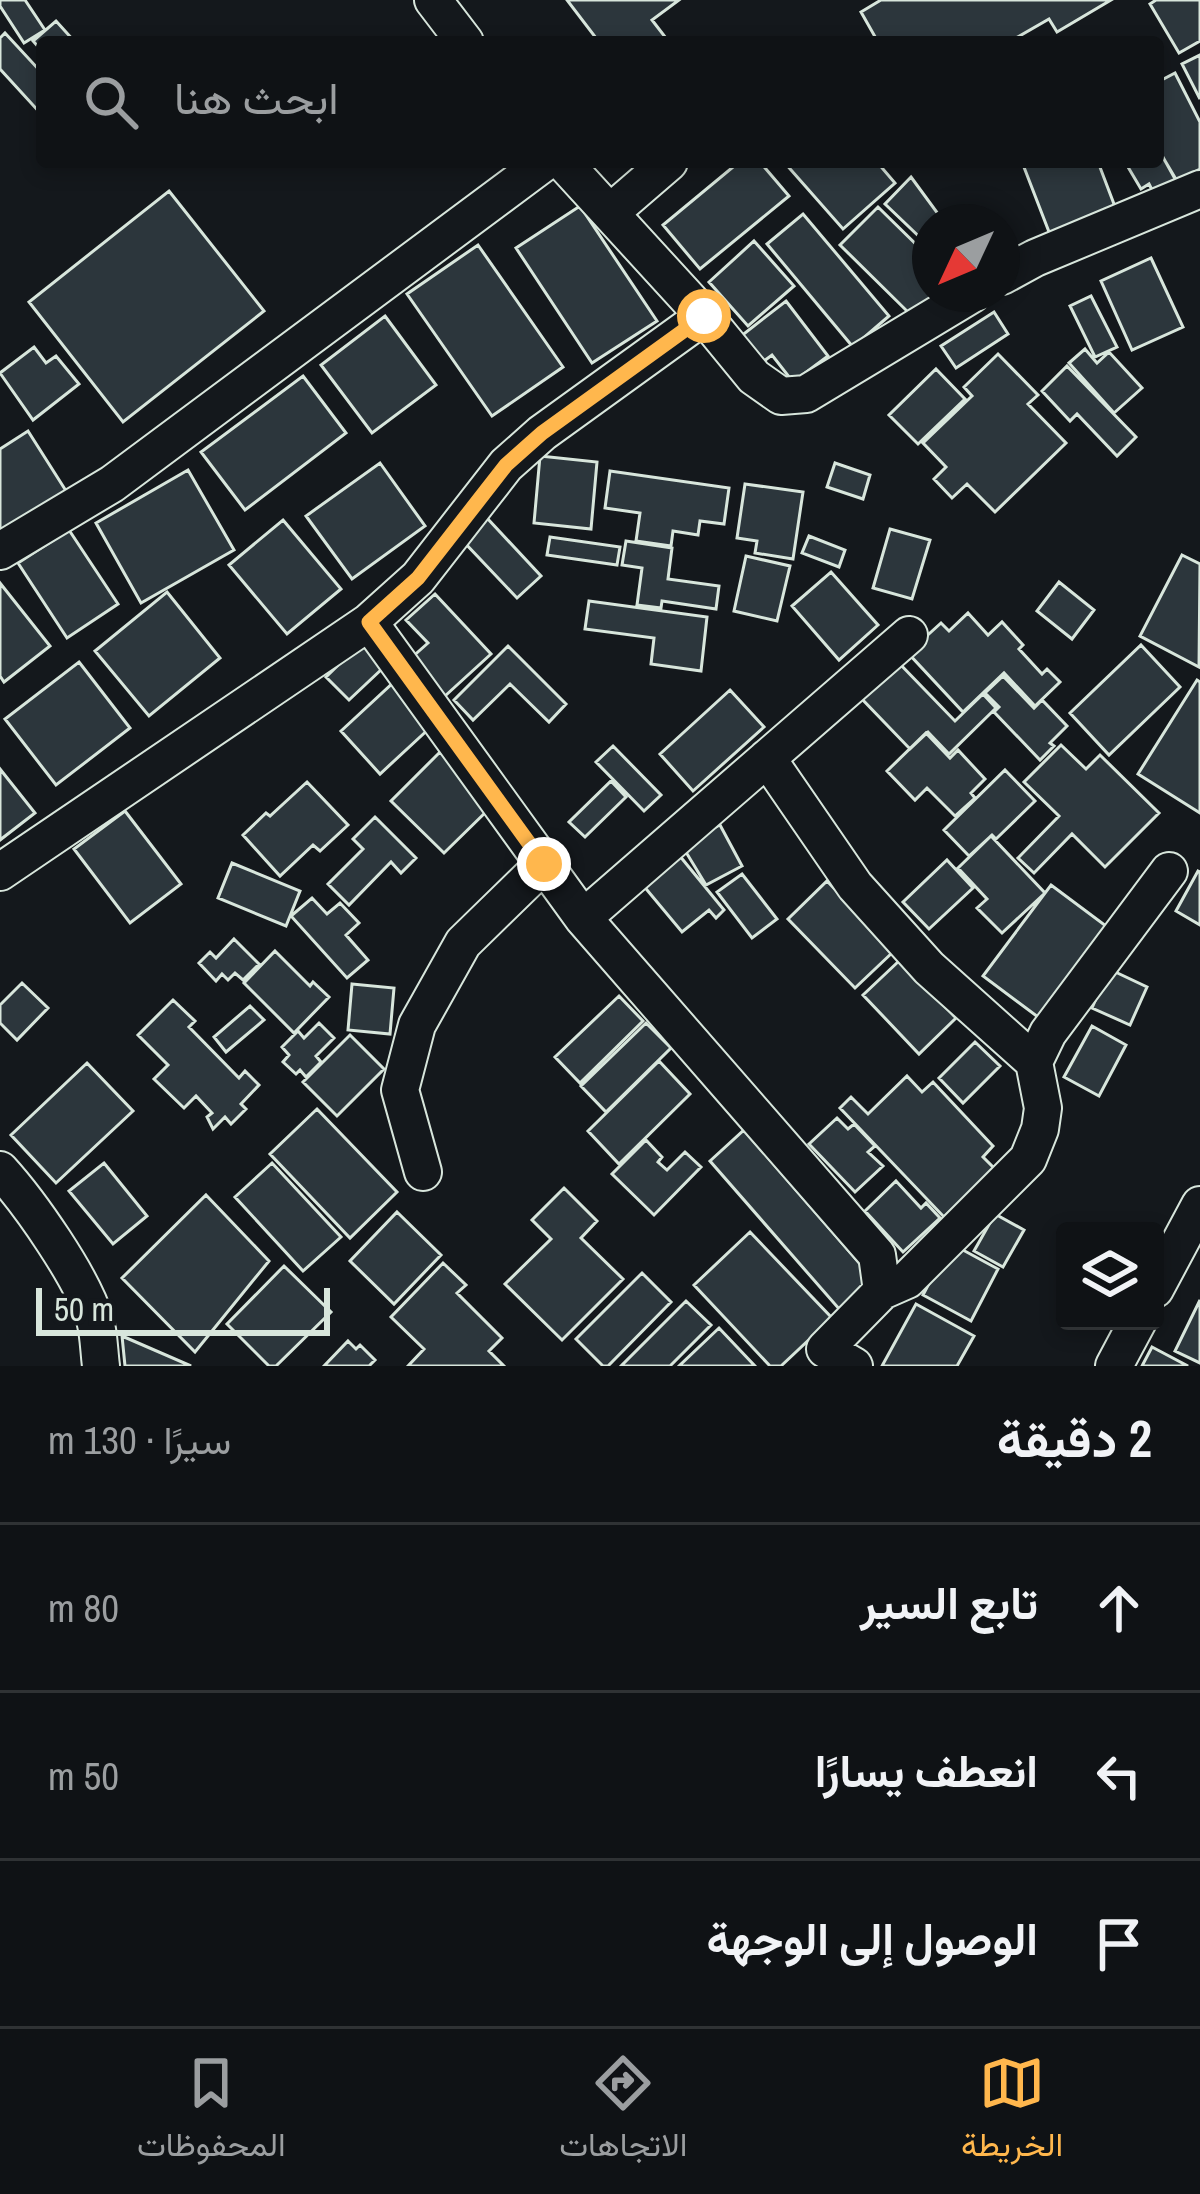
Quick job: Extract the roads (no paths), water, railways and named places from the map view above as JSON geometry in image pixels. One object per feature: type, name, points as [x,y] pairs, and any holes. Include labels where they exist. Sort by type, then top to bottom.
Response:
[{"type":"street","points":[[433,0],[460,36]]},
{"type":"street","points":[[0,551],[112,484],[537,168]]},
{"type":"street","points":[[569,168],[754,377],[781,395],[806,394],[943,312]]},
{"type":"street","points":[[611,212],[662,168]]},
{"type":"street","points":[[1020,266],[1200,189]]},
{"type":"street","points":[[0,872],[369,622],[418,578],[506,465],[542,433],[704,316]]},
{"type":"street","points":[[369,622],[583,918],[877,1255],[881,1292]]},
{"type":"street","points":[[583,918],[909,635]]},
{"type":"street","points":[[767,758],[855,886],[928,968],[1034,1062]]},
{"type":"street","points":[[423,1172],[400,1090],[417,1025],[463,943],[544,864]]},
{"type":"street","points":[[828,1360],[881,1292],[907,1280],[1028,1159],[1043,1108],[1034,1062],[1048,1033],[1168,871]]},
{"type":"street","points":[[0,1170],[17,1188],[77,1280],[95,1321],[101,1366]]},
{"type":"street","points":[[1164,1272],[1200,1204]]},
{"type":"street","points":[[1114,1366],[1133,1330]]}]
